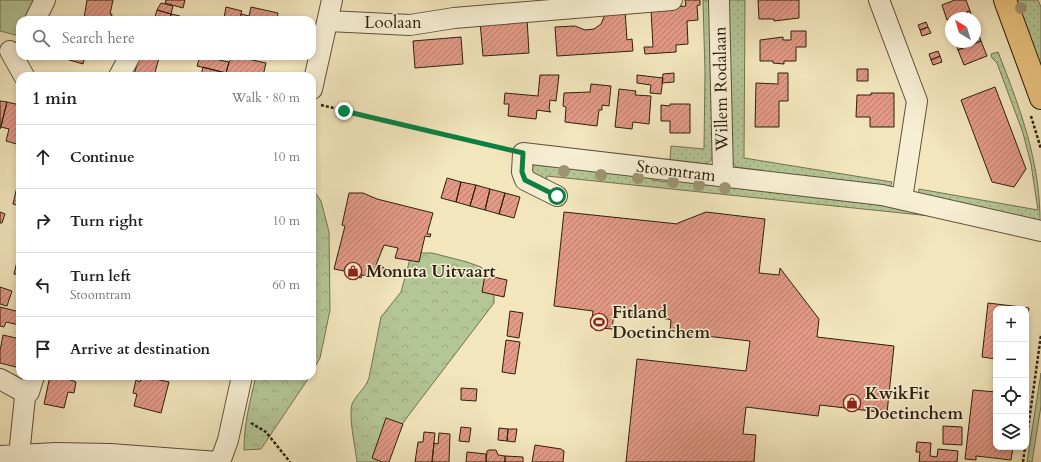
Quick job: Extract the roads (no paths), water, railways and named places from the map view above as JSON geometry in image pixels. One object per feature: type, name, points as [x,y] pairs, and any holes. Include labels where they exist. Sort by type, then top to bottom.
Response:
[{"type":"main road","points":[[1005,0],[1041,98]]},
{"type":"street","points":[[37,16],[45,0]]},
{"type":"street","points":[[316,91],[332,0]]},
{"type":"street","name":"Loolaan","points":[[328,21],[410,25],[454,18],[672,0]]},
{"type":"street","name":"Willem Rodalaan","points":[[719,0],[723,177]]},
{"type":"street","points":[[879,0],[917,101],[902,199]]},
{"type":"street","points":[[10,49],[22,72]]},
{"type":"street","points":[[121,72],[128,60]]},
{"type":"street","name":"Stoomtram","points":[[557,196],[525,180],[522,172],[523,153],[882,195],[1041,231]]},
{"type":"street","points":[[0,379],[22,391],[25,397]]},
{"type":"street","points":[[33,380],[29,392],[25,397],[9,455],[141,455],[219,462],[228,440],[241,380]]},
{"type":"place","name":"Monuta Uitvaart","points":[[353,271]]},
{"type":"place","name":"Fitland Doetinchem","points":[[599,322]]},
{"type":"place","name":"KwikFit Doetinchem","points":[[852,403]]}]
